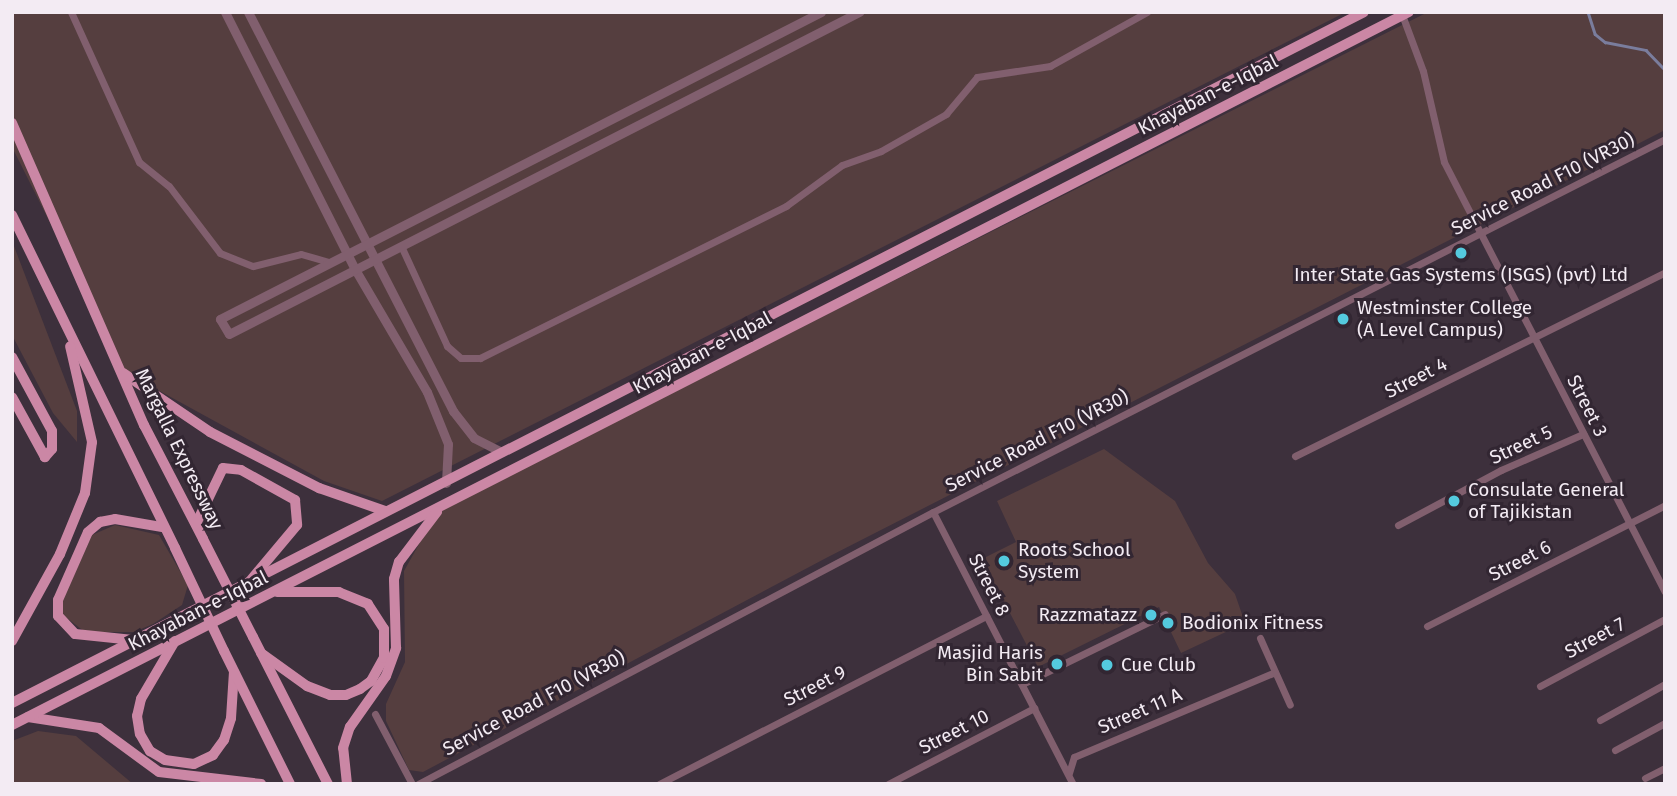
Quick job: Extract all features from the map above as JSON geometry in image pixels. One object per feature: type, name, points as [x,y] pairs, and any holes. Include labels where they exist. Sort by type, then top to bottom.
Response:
[{"type":"main road","name":"Khayaban-e-Iqbal","points":[[12,703],[1364,12]]},
{"type":"main road","name":"Khayaban-e-Iqbal","points":[[12,725],[438,510],[1404,13]]},
{"type":"main road","name":"Margalla Expressway","points":[[12,122],[121,372],[328,784]]},
{"type":"main road","points":[[12,215],[68,338],[175,548],[290,784]]},
{"type":"main road","points":[[12,641],[60,554],[85,494],[92,442],[68,338]]},
{"type":"main road","points":[[12,358],[52,431],[52,449],[45,457],[12,397]]},
{"type":"main road","points":[[121,372],[210,432],[319,488],[385,511]]},
{"type":"main road","points":[[196,524],[223,468],[241,470],[295,500],[297,525],[249,584]]},
{"type":"main road","points":[[348,784],[344,748],[350,727],[386,676],[396,648],[394,579],[399,562],[438,510]]},
{"type":"main road","points":[[135,640],[75,634],[58,616],[58,600],[88,532],[100,522],[115,519],[162,527]]},
{"type":"main road","points":[[261,653],[307,686],[330,695],[346,695],[360,689],[371,681],[384,657],[384,629],[368,604],[339,592],[275,592]]},
{"type":"main road","points":[[175,641],[141,699],[137,716],[140,734],[150,751],[165,760],[194,764],[213,755],[224,740],[231,718],[234,673]]},
{"type":"main road","points":[[28,717],[99,728],[159,772],[261,784]]},
{"type":"street","points":[[71,12],[139,162],[169,186],[220,253],[253,267],[301,254],[329,262]]},
{"type":"street","points":[[225,12],[356,271],[445,432],[446,483]]},
{"type":"street","points":[[247,12],[461,425],[474,439],[502,452]]},
{"type":"street","points":[[821,12],[220,319],[229,334],[859,12]]},
{"type":"street","points":[[402,247],[446,346],[461,358],[480,358],[786,206],[842,165],[881,150],[946,114],[977,77],[1050,66],[1147,12]]},
{"type":"street","name":"Street 3","points":[[1404,13],[1423,71],[1444,162],[1665,592]]},
{"type":"street","name":"Service Road F10 (VR30)","points":[[418,784],[933,512],[1665,139]]},
{"type":"street","name":"Street 4","points":[[1294,456],[1665,271]]},
{"type":"street","name":"Street 5","points":[[1398,525],[1501,470],[1583,434]]},
{"type":"street","name":"Street 6","points":[[1427,626],[1665,505]]},
{"type":"street","name":"Street 8","points":[[933,512],[1073,784]]},
{"type":"street","points":[[1022,684],[1165,614]]},
{"type":"street","name":"Street 9","points":[[659,784],[986,615]]},
{"type":"street","name":"Street 7","points":[[1540,686],[1665,619]]},
{"type":"street","points":[[1260,638],[1290,705]]},
{"type":"street","name":"Street 11 A","points":[[1069,774],[1074,757],[1275,672]]},
{"type":"street","points":[[1600,720],[1665,684]]},
{"type":"street","name":"Street 10","points":[[888,784],[1034,708]]},
{"type":"street","points":[[376,714],[412,784]]},
{"type":"street","points":[[1615,750],[1665,723]]},
{"type":"street","points":[[1646,778],[1665,768]]},
{"type":"shaded area","points":[[12,12],[1346,12],[382,501],[324,481],[125,372],[12,147]]},
{"type":"shaded area","points":[[1428,12],[1665,12],[1665,130],[828,557],[423,772],[409,770],[386,721],[386,704],[405,662],[404,571],[438,510]]},
{"type":"shaded area","points":[[12,241],[77,411],[77,442],[53,413],[12,335]]},
{"type":"shaded area","points":[[1104,449],[1175,501],[1208,563],[1235,594],[1245,623],[1181,653],[1159,607],[1038,667],[982,559],[1016,542],[997,501]]},
{"type":"shaded area","points":[[115,525],[159,535],[188,585],[182,605],[153,624],[134,632],[85,632],[63,615],[62,602],[92,535]]},
{"type":"shaded area","points":[[38,731],[76,736],[133,784],[12,784],[12,741]]},
{"type":"waterway","points":[[1588,12],[1595,34],[1605,42],[1646,50],[1665,70]]},
{"type":"place","name":"Inter State Gas Systems (ISGS) (pvt) Ltd","points":[[1461,253]]},
{"type":"place","name":"Westminster College (A Level Campus)","points":[[1343,319]]},
{"type":"place","name":"Consulate General of Tajikistan","points":[[1454,501]]},
{"type":"place","name":"Roots School System","points":[[1004,561]]},
{"type":"place","name":"Razzmatazz","points":[[1151,615]]},
{"type":"place","name":"Bodionix Fitness","points":[[1168,623]]},
{"type":"place","name":"Masjid Haris Bin Sabit","points":[[1057,664]]},
{"type":"place","name":"Cue Club","points":[[1107,665]]}]
